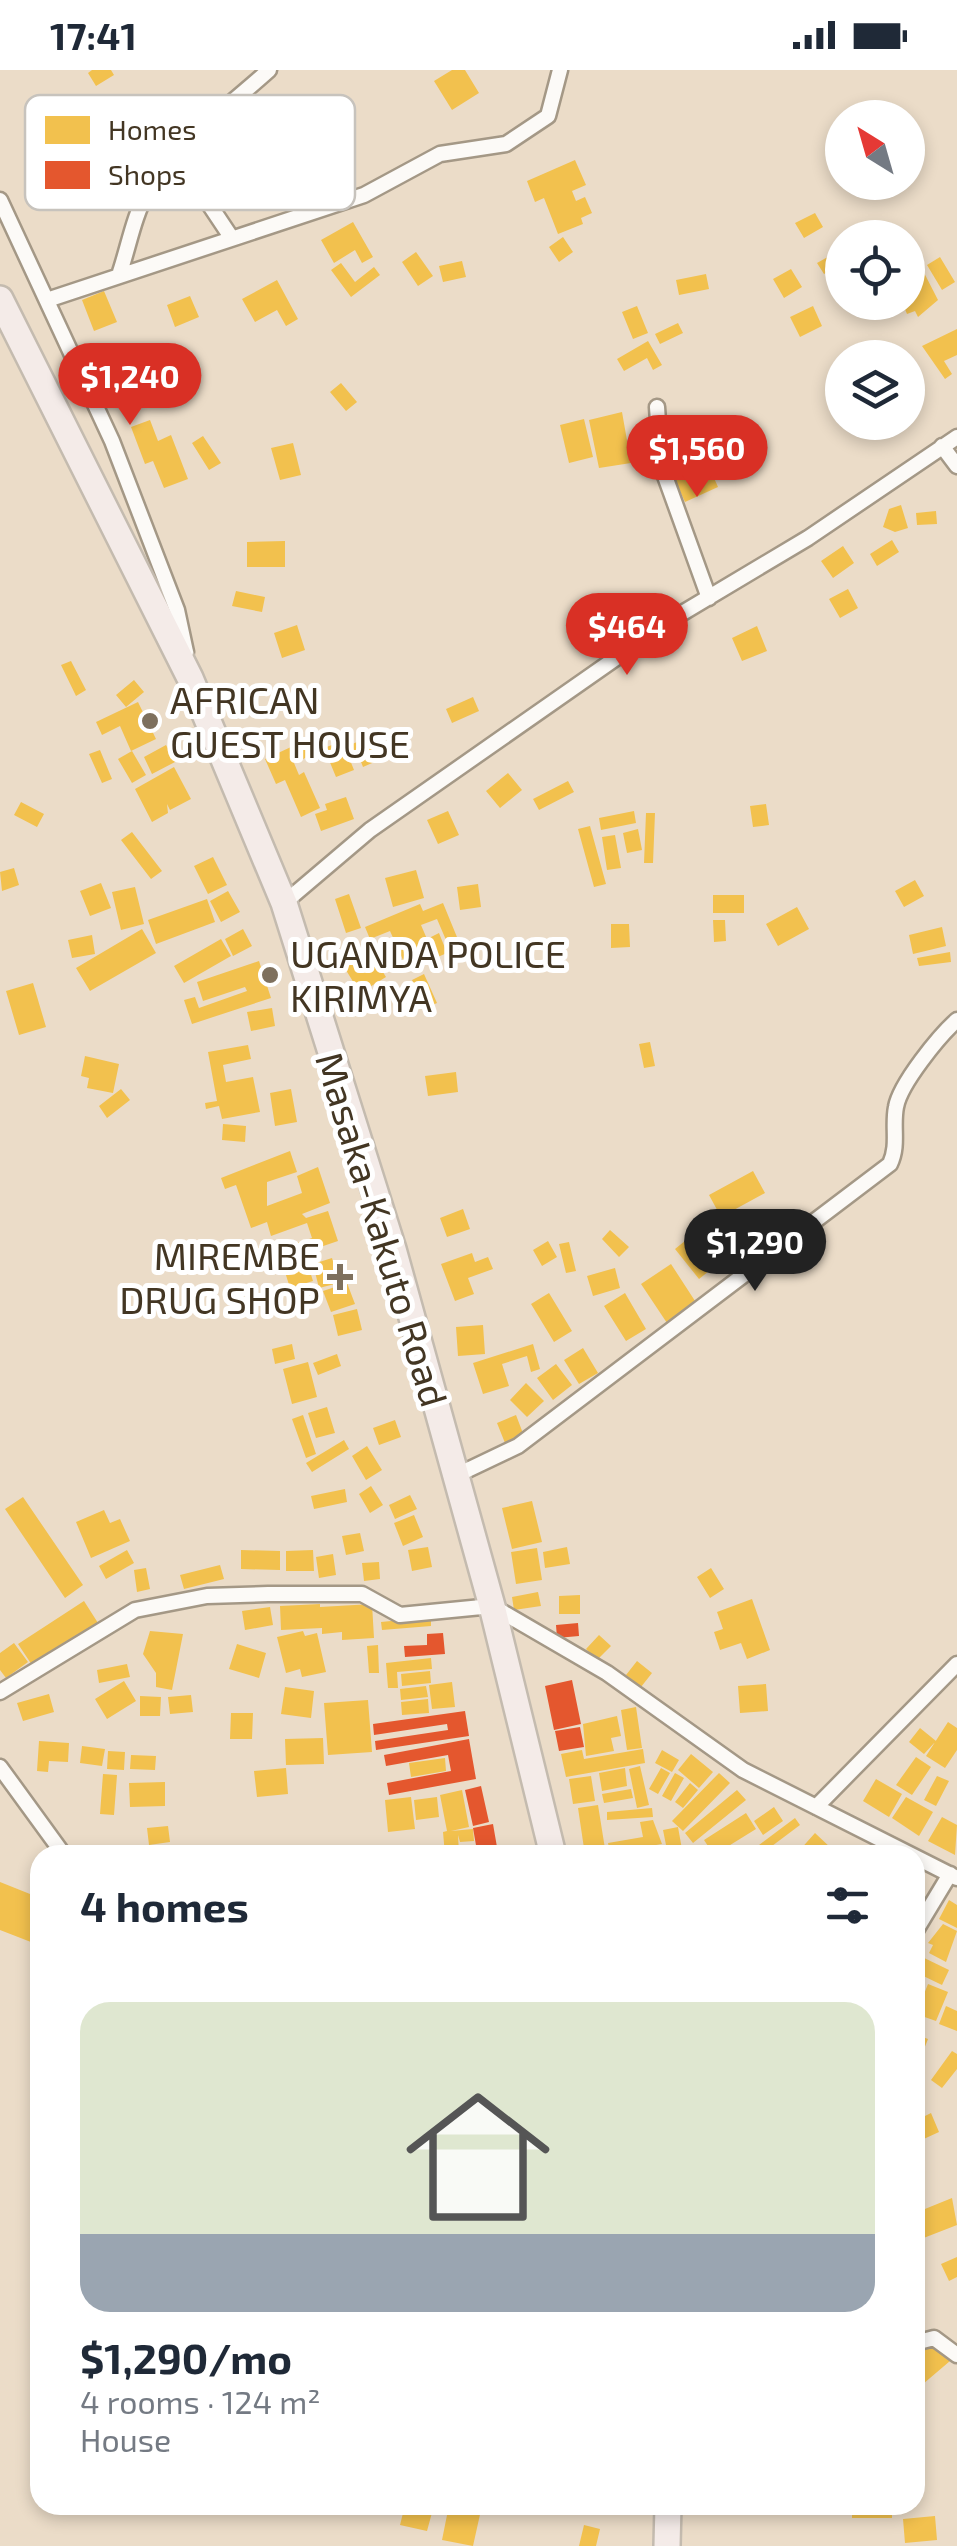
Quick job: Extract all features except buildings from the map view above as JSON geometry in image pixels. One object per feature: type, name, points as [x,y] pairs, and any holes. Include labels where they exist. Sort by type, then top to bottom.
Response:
[{"type":"highway","name":"Masaka-Kakuto Road","points":[[0,299],[190,678],[284,903],[394,1250],[492,1606],[551,1845]]},
{"type":"highway","points":[[667,2546],[668,2515]]},
{"type":"street","points":[[238,95],[269,70]]},
{"type":"street","points":[[355,197],[440,154],[506,144],[526,134],[548,116],[560,70]]},
{"type":"street","points":[[0,200],[112,441],[169,588],[182,629],[190,678]]},
{"type":"street","points":[[120,272],[141,210]]},
{"type":"street","points":[[213,210],[231,237]]},
{"type":"street","points":[[47,300],[120,272],[315,210]]},
{"type":"street","points":[[657,408],[661,465],[708,598]]},
{"type":"street","points":[[284,903],[370,830],[708,598],[808,538],[957,436]]},
{"type":"street","points":[[942,446],[957,466]]},
{"type":"street","points":[[455,1476],[518,1446],[890,1164],[895,1153],[900,1097],[942,1034],[957,1020]]},
{"type":"street","points":[[0,1692],[135,1610],[152,1605],[207,1596],[362,1594],[400,1615],[492,1606],[607,1673],[742,1770],[892,1845]]},
{"type":"street","points":[[816,1806],[957,1664]]},
{"type":"street","points":[[0,1767],[57,1845]]},
{"type":"street","points":[[925,1862],[953,1876],[925,1917]]},
{"type":"street","points":[[925,2340],[934,2338],[957,2355]]},
{"type":"place","name":"AFRICAN GUEST HOUSE","points":[[150,721]]},
{"type":"place","name":"UGANDA POLICE KIRIMYA","points":[[270,975]]},
{"type":"place","name":"MIREMBE DRUG SHOP","points":[[340,1277]]}]
